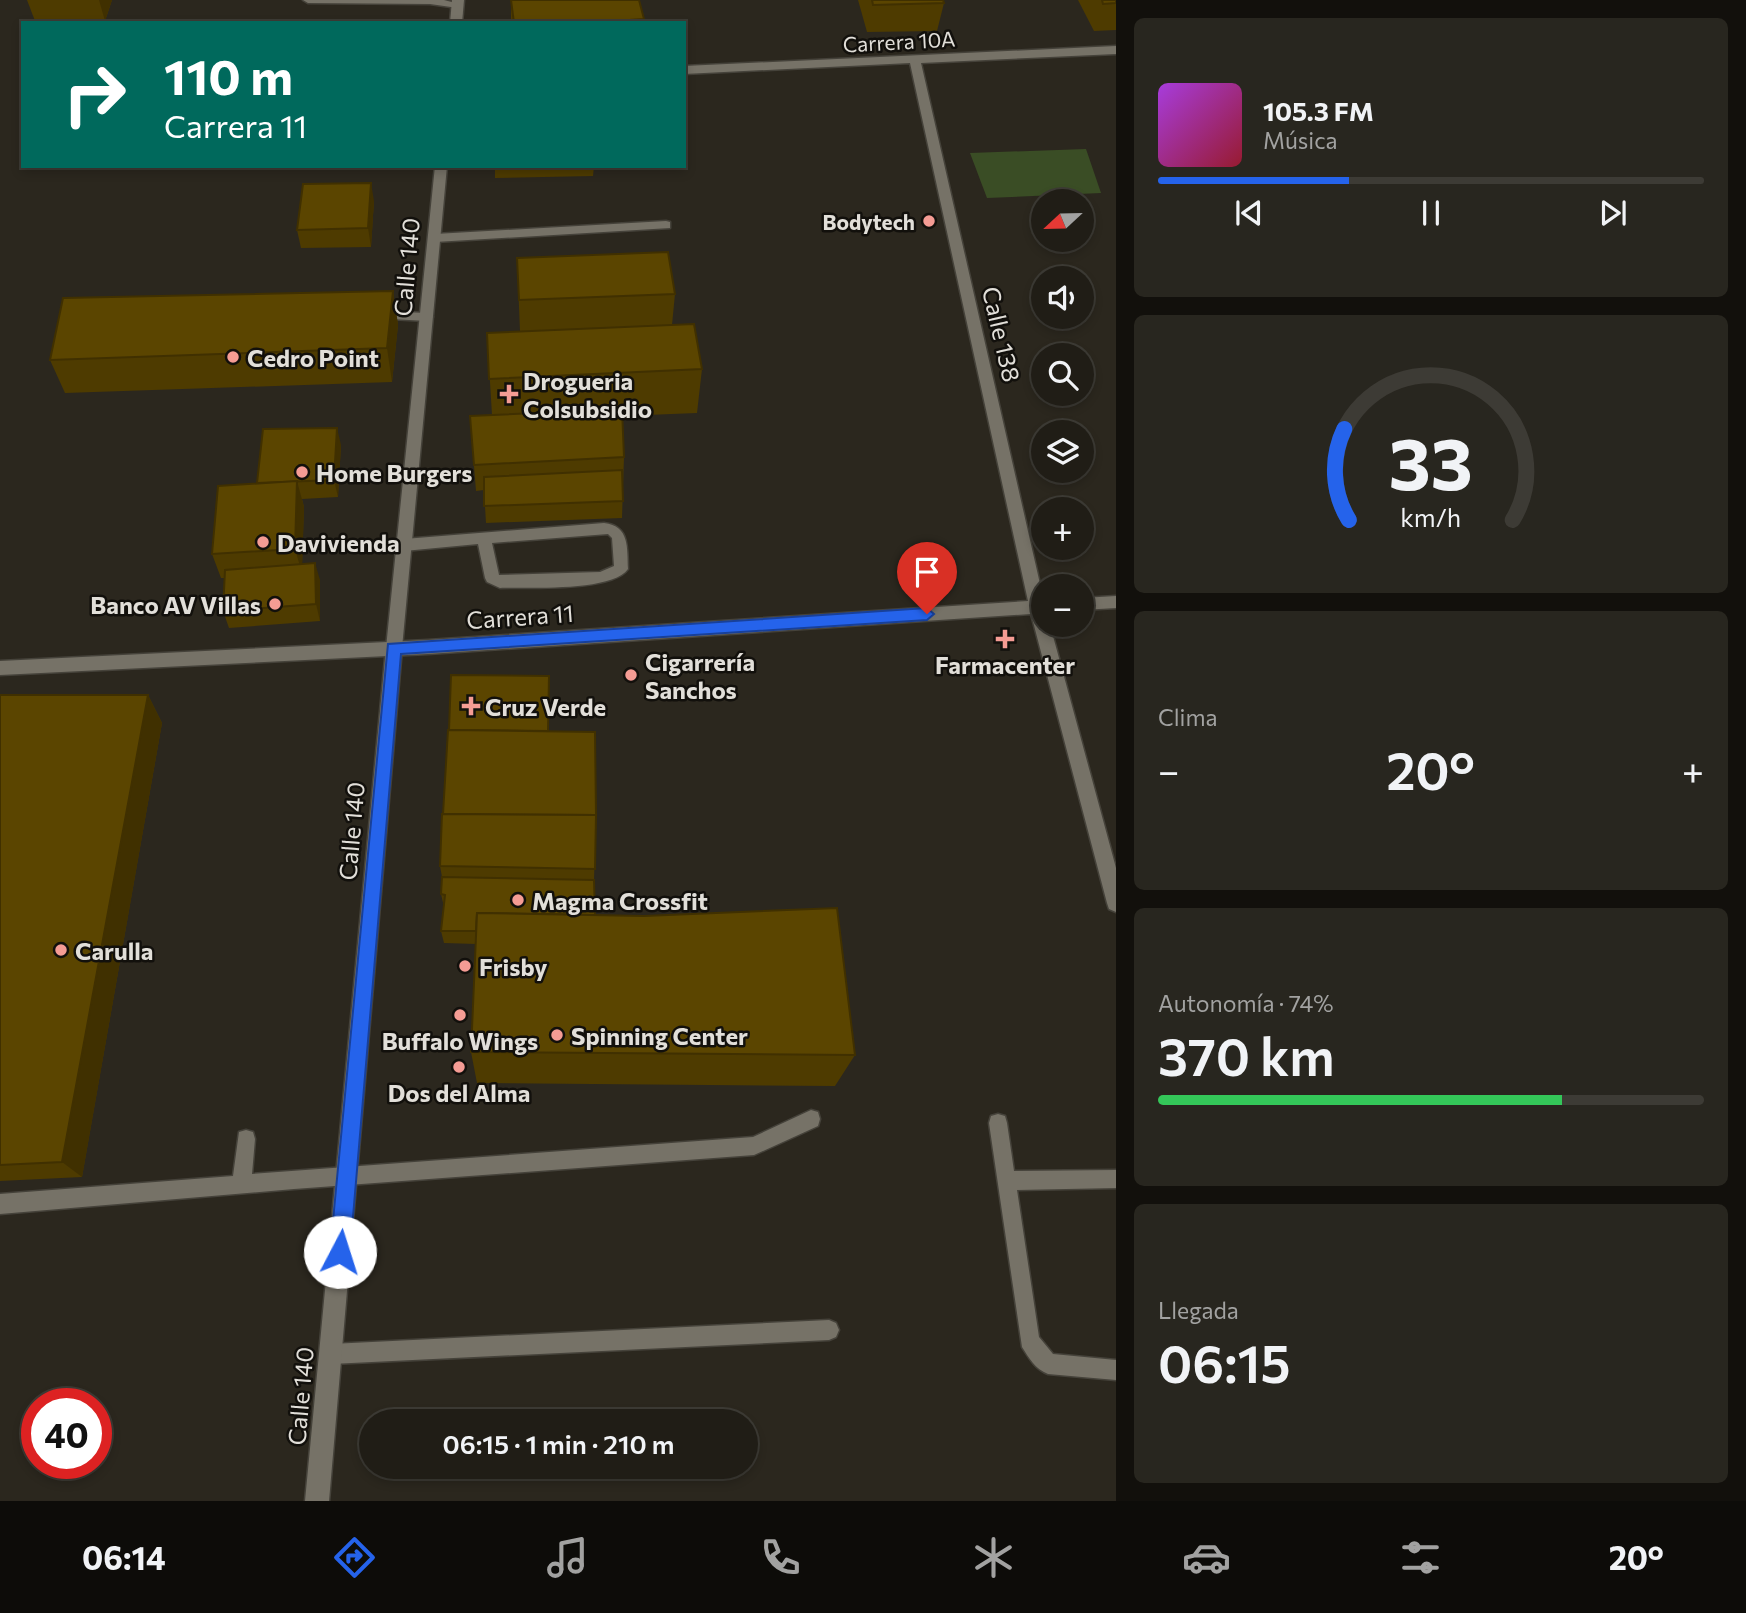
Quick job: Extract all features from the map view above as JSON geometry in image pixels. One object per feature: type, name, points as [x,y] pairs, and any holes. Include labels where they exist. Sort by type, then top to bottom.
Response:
[{"type":"street","points":[[456,21],[458,2]]},
{"type":"street","name":"Carrera 10A","points":[[686,70],[1116,50]]},
{"type":"street","name":"Calle 138","points":[[915,60],[1032,574]]},
{"type":"street","name":"Calle 140","points":[[317,1501],[394,648],[442,168]]},
{"type":"street","points":[[1094,603],[1116,602]]},
{"type":"street","name":"Carrera 11","points":[[0,668],[394,648],[1031,608]]},
{"type":"street","name":"Calle 138","points":[[1048,637],[1116,902]]},
{"type":"lane","points":[[308,0],[458,2]]},
{"type":"lane","points":[[435,238],[666,225]]},
{"type":"lane","points":[[368,315],[427,317]]},
{"type":"lane","points":[[404,545],[484,538],[612,529],[619,536],[621,569],[602,578],[500,582],[492,578],[484,538]]},
{"type":"lane","points":[[0,1203],[241,1185],[286,1178],[346,1177],[754,1146],[811,1119]]},
{"type":"lane","points":[[998,1123],[1029,1340],[1048,1364],[1116,1370]]},
{"type":"lane","points":[[241,1185],[246,1139]]},
{"type":"lane","points":[[1006,1181],[1116,1179]]},
{"type":"lane","points":[[331,1354],[829,1331]]},
{"type":"green space","points":[[1086,149],[1101,193],[1094,193],[1094,189],[1031,189],[1031,196],[987,198],[970,153]]},
{"type":"building","points":[[511,0],[639,0],[644,19],[614,21],[514,21]]},
{"type":"building","points":[[872,0],[943,0],[944,3],[873,5]]},
{"type":"building","points":[[1102,0],[1116,0],[1116,3],[1103,4]]},
{"type":"building","points":[[371,183],[368,228],[297,230],[303,184]]},
{"type":"building","points":[[668,252],[675,294],[519,300],[517,258]]},
{"type":"building","points":[[393,291],[387,348],[50,360],[63,298]]},
{"type":"building","points":[[694,324],[702,369],[489,379],[487,333]]},
{"type":"building","points":[[622,409],[624,457],[474,465],[470,416]]},
{"type":"building","name":"Home Burgers","points":[[337,428],[334,480],[257,483],[263,429]]},
{"type":"building","points":[[622,470],[623,501],[484,506],[484,477]]},
{"type":"building","points":[[297,481],[295,549],[212,554],[218,486]]},
{"type":"building","points":[[315,563],[316,604],[223,611],[225,570]]},
{"type":"building","points":[[451,675],[549,676],[548,731],[449,730]]},
{"type":"building","name":"Carulla","points":[[0,695],[148,695],[62,1162],[0,1165]]},
{"type":"building","points":[[448,730],[595,732],[596,815],[443,814]]},
{"type":"building","points":[[442,814],[596,815],[595,869],[440,866]]},
{"type":"building","points":[[442,877],[594,880],[595,915],[477,913],[476,931],[441,931],[445,895],[441,894]]},
{"type":"building","points":[[837,908],[855,1055],[471,1052],[477,913],[644,916]]},
{"type":"place","name":"Bodytech","points":[[929,221]]},
{"type":"place","name":"Cedro Point","points":[[233,357]]},
{"type":"place","name":"Drogueria Colsubsidio","points":[[509,394]]},
{"type":"place","name":"Home Burgers","points":[[302,472]]},
{"type":"place","name":"Davivienda","points":[[263,542]]},
{"type":"place","name":"Banco AV Villas","points":[[275,604]]},
{"type":"place","name":"Farmacenter","points":[[1005,639]]},
{"type":"place","name":"Cigarrería Sanchos","points":[[631,675]]},
{"type":"place","name":"Cruz Verde","points":[[471,706]]},
{"type":"place","name":"Magma Crossfit","points":[[518,900]]},
{"type":"place","name":"Carulla","points":[[61,950]]},
{"type":"place","name":"Frisby","points":[[465,966]]},
{"type":"place","name":"Buffalo Wings","points":[[460,1015]]},
{"type":"place","name":"Spinning Center","points":[[557,1035]]},
{"type":"place","name":"Dos del Alma","points":[[459,1067]]},
{"type":"route","points":[[340,1252],[394,648],[927,614]]}]
